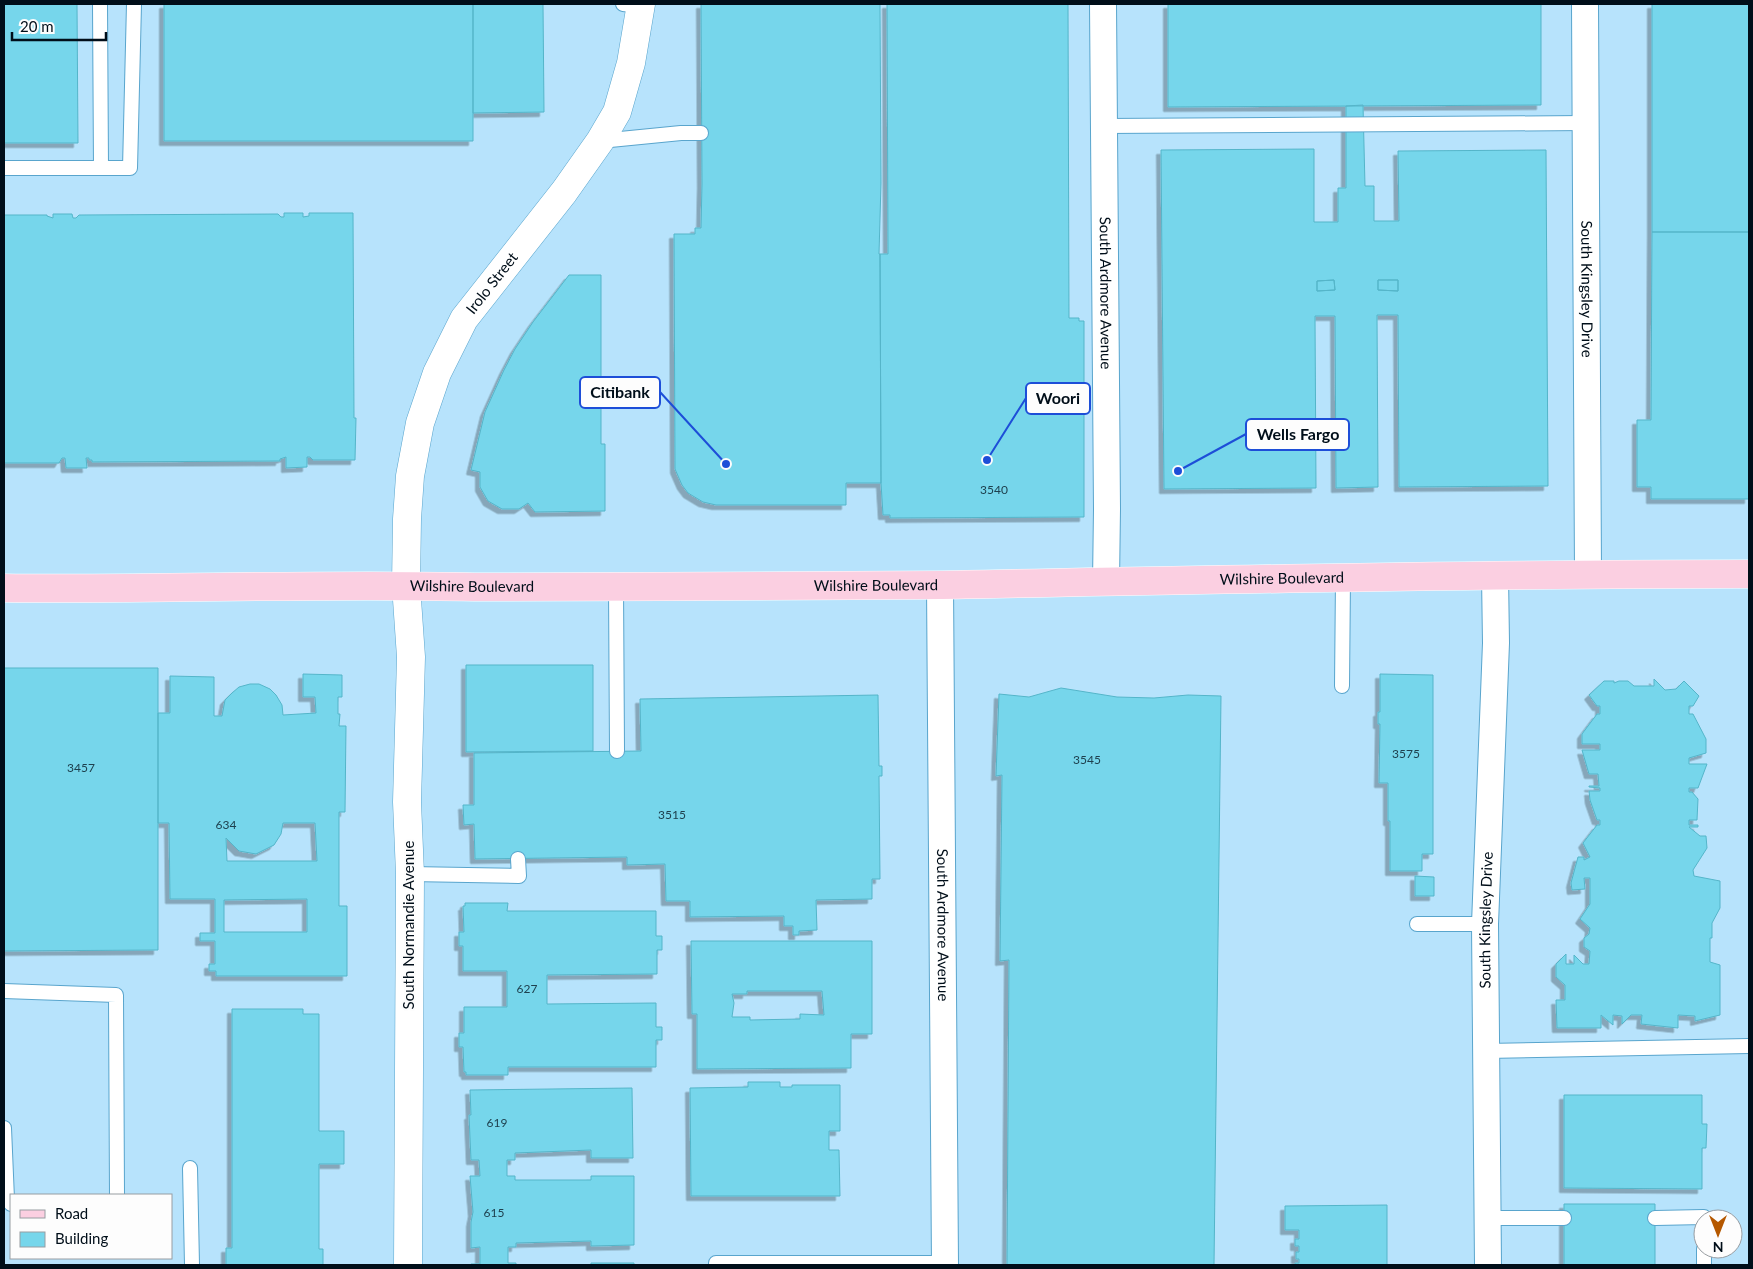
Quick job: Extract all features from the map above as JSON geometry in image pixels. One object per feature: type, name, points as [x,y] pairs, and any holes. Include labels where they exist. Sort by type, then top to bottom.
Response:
[{"type":"main road","name":"Irolo Street","points":[[406,585],[410,476],[420,423],[437,373],[464,319],[564,192],[600,141],[617,112],[631,63],[635,4]]},
{"type":"main road","name":"Wilshire Boulevard","points":[[4,588],[108,589],[406,585],[474,587],[940,585],[1288,578],[1749,574]]},
{"type":"main road","name":"South Normandie Avenue","points":[[406,585],[411,657],[407,802],[410,874],[408,1265]]},
{"type":"street","name":"South Ardmore Avenue","points":[[1103,4],[1106,582]]},
{"type":"street","name":"South Kingsley Drive","points":[[1585,4],[1588,574]]},
{"type":"street","name":"South Kingsley Drive","points":[[1488,1265],[1485,924],[1496,643],[1495,576]]},
{"type":"street","name":"South Ardmore Avenue","points":[[940,585],[945,1264]]},
{"type":"lane","points":[[100,4],[102,168]]},
{"type":"lane","points":[[4,168],[130,168],[134,4]]},
{"type":"lane","points":[[1104,126],[1586,123]]},
{"type":"lane","points":[[600,141],[681,133],[701,133]]},
{"type":"lane","points":[[1342,686],[1343,578]]},
{"type":"lane","points":[[616,586],[617,751]]},
{"type":"lane","points":[[410,874],[519,876],[518,859]]},
{"type":"lane","points":[[1417,924],[1485,924]]},
{"type":"lane","points":[[4,991],[116,995],[117,1194]]},
{"type":"lane","points":[[1486,1051],[1749,1046]]},
{"type":"lane","points":[[4,1128],[7,1199],[10,1203]]},
{"type":"lane","points":[[190,1168],[192,1265]]},
{"type":"lane","points":[[1655,1218],[1693,1217]]},
{"type":"lane","points":[[1488,1218],[1564,1218]]},
{"type":"lane","points":[[716,1265],[716,1263],[945,1264]]},
{"type":"building","points":[[4,4],[77,4],[78,143],[4,143]]},
{"type":"building","points":[[164,4],[473,4],[473,141],[164,141]]},
{"type":"building","points":[[473,4],[543,4],[544,112],[473,113]]},
{"type":"building","points":[[701,4],[880,4],[881,183],[879,254],[881,483],[846,483],[846,505],[716,505],[703,502],[688,493],[675,469],[674,234],[695,234],[695,228],[701,228]]},
{"type":"building","points":[[887,4],[1068,4],[1069,318],[1079,318],[1079,321],[1084,321],[1084,517],[890,518],[890,515],[883,515],[881,483],[880,254],[888,254]]},
{"type":"building","points":[[1168,4],[1541,4],[1541,105],[1168,107]]},
{"type":"building","points":[[1652,4],[1749,4],[1749,232],[1652,232]]},
{"type":"building","points":[[1363,105],[1365,186],[1374,186],[1374,221],[1399,221],[1398,151],[1546,150],[1548,486],[1399,487],[1398,315],[1377,315],[1378,487],[1336,488],[1335,316],[1315,316],[1316,488],[1164,489],[1161,150],[1314,149],[1314,222],[1338,222],[1338,188],[1346,188],[1346,106]],"holes":[[[1334,280],[1335,290],[1317,291],[1317,281]],[[1378,280],[1398,280],[1398,291],[1378,290]]]},
{"type":"building","points":[[284,213],[303,213],[303,217],[309,216],[309,213],[353,213],[355,460],[313,460],[307,457],[307,467],[286,468],[286,457],[280,459],[280,461],[92,462],[89,458],[86,458],[87,468],[66,468],[65,458],[62,458],[59,463],[4,463],[4,215],[47,215],[53,218],[53,214],[72,214],[73,218],[76,218],[79,215],[278,214],[284,217]]},
{"type":"building","points":[[1652,232],[1749,232],[1749,499],[1651,499],[1651,487],[1637,487],[1637,420],[1651,420]]},
{"type":"building","points":[[569,275],[601,275],[601,444],[605,444],[605,511],[535,512],[528,503],[519,509],[502,509],[488,501],[480,487],[480,472],[471,470],[485,412],[515,349]]},
{"type":"building","points":[[1334,280],[1335,290],[1317,291],[1317,281]]},
{"type":"building","points":[[1378,280],[1398,280],[1398,291],[1378,290]]},
{"type":"building","points":[[466,665],[593,665],[593,751],[466,752]]},
{"type":"building","points":[[4,668],[158,668],[158,950],[4,951]]},
{"type":"building","points":[[303,674],[342,675],[342,697],[338,697],[338,714],[340,714],[339,726],[346,726],[345,812],[339,812],[339,906],[347,906],[347,976],[216,976],[216,971],[209,971],[209,964],[215,964],[215,941],[200,941],[200,933],[215,933],[215,899],[170,899],[169,823],[158,823],[158,713],[170,713],[170,676],[214,677],[214,716],[222,716],[225,700],[239,687],[250,684],[259,684],[270,689],[282,705],[283,715],[316,713],[315,697],[303,697]],"holes":[[[283,823],[315,823],[317,861],[227,861],[226,838],[239,851],[256,854],[274,845],[281,834]],[[307,899],[307,932],[224,932],[224,900]]]},
{"type":"building","points":[[1380,674],[1433,675],[1433,854],[1422,854],[1422,871],[1390,871],[1388,783],[1379,783],[1380,724],[1378,724],[1378,712],[1380,712]]},
{"type":"building","points":[[1654,679],[1665,690],[1676,689],[1684,681],[1699,696],[1693,706],[1689,706],[1689,714],[1693,714],[1706,739],[1706,753],[1689,758],[1689,764],[1707,764],[1698,788],[1689,788],[1689,792],[1692,792],[1698,799],[1697,820],[1689,820],[1689,825],[1698,825],[1698,827],[1689,827],[1700,836],[1706,836],[1707,848],[1693,870],[1694,876],[1720,881],[1720,908],[1712,923],[1710,962],[1720,965],[1720,1015],[1695,1021],[1695,1016],[1678,1015],[1678,1028],[1641,1024],[1642,1015],[1631,1015],[1622,1024],[1622,1016],[1613,1015],[1613,1025],[1601,1015],[1601,1028],[1557,1028],[1556,1000],[1565,1000],[1565,985],[1556,977],[1556,964],[1566,954],[1566,964],[1574,964],[1574,955],[1583,964],[1589,964],[1590,951],[1584,947],[1584,938],[1589,934],[1590,928],[1580,919],[1590,904],[1590,878],[1584,878],[1585,889],[1572,890],[1571,883],[1578,857],[1584,857],[1584,860],[1590,857],[1583,843],[1597,825],[1600,825],[1600,820],[1597,820],[1590,800],[1589,791],[1600,791],[1600,788],[1589,787],[1599,786],[1598,774],[1589,774],[1582,750],[1600,750],[1600,744],[1582,744],[1582,734],[1597,714],[1600,714],[1600,706],[1597,706],[1589,695],[1604,681],[1614,681],[1614,683],[1628,681],[1634,686],[1654,686]]},
{"type":"building","points":[[1061,688],[1117,697],[1221,696],[1214,1265],[1007,1265],[1009,960],[1000,961],[1002,775],[996,776],[999,694],[1029,697]]},
{"type":"building","points":[[878,695],[879,766],[882,766],[882,776],[879,776],[880,879],[872,879],[872,899],[816,900],[817,930],[799,931],[799,935],[793,935],[793,926],[784,926],[784,916],[690,917],[690,901],[666,901],[665,864],[627,865],[627,857],[475,859],[474,824],[464,825],[463,805],[474,805],[474,753],[641,751],[640,699]]},
{"type":"building","points":[[1415,876],[1434,877],[1434,896],[1415,896]]},
{"type":"building","points":[[465,903],[508,903],[507,911],[656,911],[656,936],[662,936],[662,950],[657,950],[657,974],[547,975],[547,1004],[656,1003],[656,1027],[662,1027],[662,1040],[656,1040],[656,1067],[508,1067],[508,1075],[466,1075],[466,1072],[464,1072],[463,1047],[459,1047],[459,1033],[464,1033],[464,1007],[507,1007],[507,971],[463,971],[463,946],[459,946],[459,932],[464,932],[463,906],[465,906]]},
{"type":"building","points":[[691,941],[872,941],[872,1034],[851,1034],[851,1068],[697,1069],[697,1014],[692,1014]],"holes":[[[747,991],[822,991],[824,1015],[800,1014],[800,1019],[750,1020],[750,1017],[732,1017],[734,1003],[732,994],[747,994]]]},
{"type":"building","points":[[232,1009],[303,1009],[303,1014],[319,1014],[319,1131],[344,1131],[344,1164],[319,1164],[319,1249],[323,1249],[323,1265],[226,1265],[226,1248],[232,1248]]},
{"type":"building","points":[[748,1082],[780,1082],[780,1087],[792,1087],[792,1085],[840,1085],[840,1131],[829,1131],[829,1150],[839,1150],[840,1196],[691,1196],[690,1088],[748,1087]]},
{"type":"building","points":[[632,1088],[633,1158],[591,1158],[591,1150],[515,1153],[515,1160],[507,1160],[507,1176],[515,1176],[515,1180],[591,1180],[591,1176],[634,1176],[634,1245],[591,1246],[591,1241],[516,1243],[516,1247],[508,1247],[508,1263],[516,1263],[516,1265],[471,1265],[480,1264],[480,1247],[471,1248],[473,1212],[470,1176],[480,1176],[479,1160],[471,1160],[470,1090]]},
{"type":"building","points":[[1564,1095],[1702,1095],[1702,1124],[1707,1124],[1706,1148],[1702,1148],[1702,1189],[1564,1188]]},
{"type":"building","points":[[1564,1204],[1655,1204],[1655,1265],[1564,1265]]},
{"type":"building","points":[[1387,1205],[1387,1265],[1295,1265],[1295,1263],[1299,1263],[1299,1259],[1296,1259],[1296,1252],[1299,1252],[1299,1246],[1295,1246],[1295,1239],[1299,1239],[1299,1230],[1285,1230],[1285,1206]]},
{"type":"building","points":[[591,1263],[634,1263],[634,1265],[591,1265]]},
{"type":"place","name":"Woori","points":[[987,460]]},
{"type":"place","name":"Citibank","points":[[726,464]]},
{"type":"place","name":"Wells Fargo","points":[[1178,471]]}]
